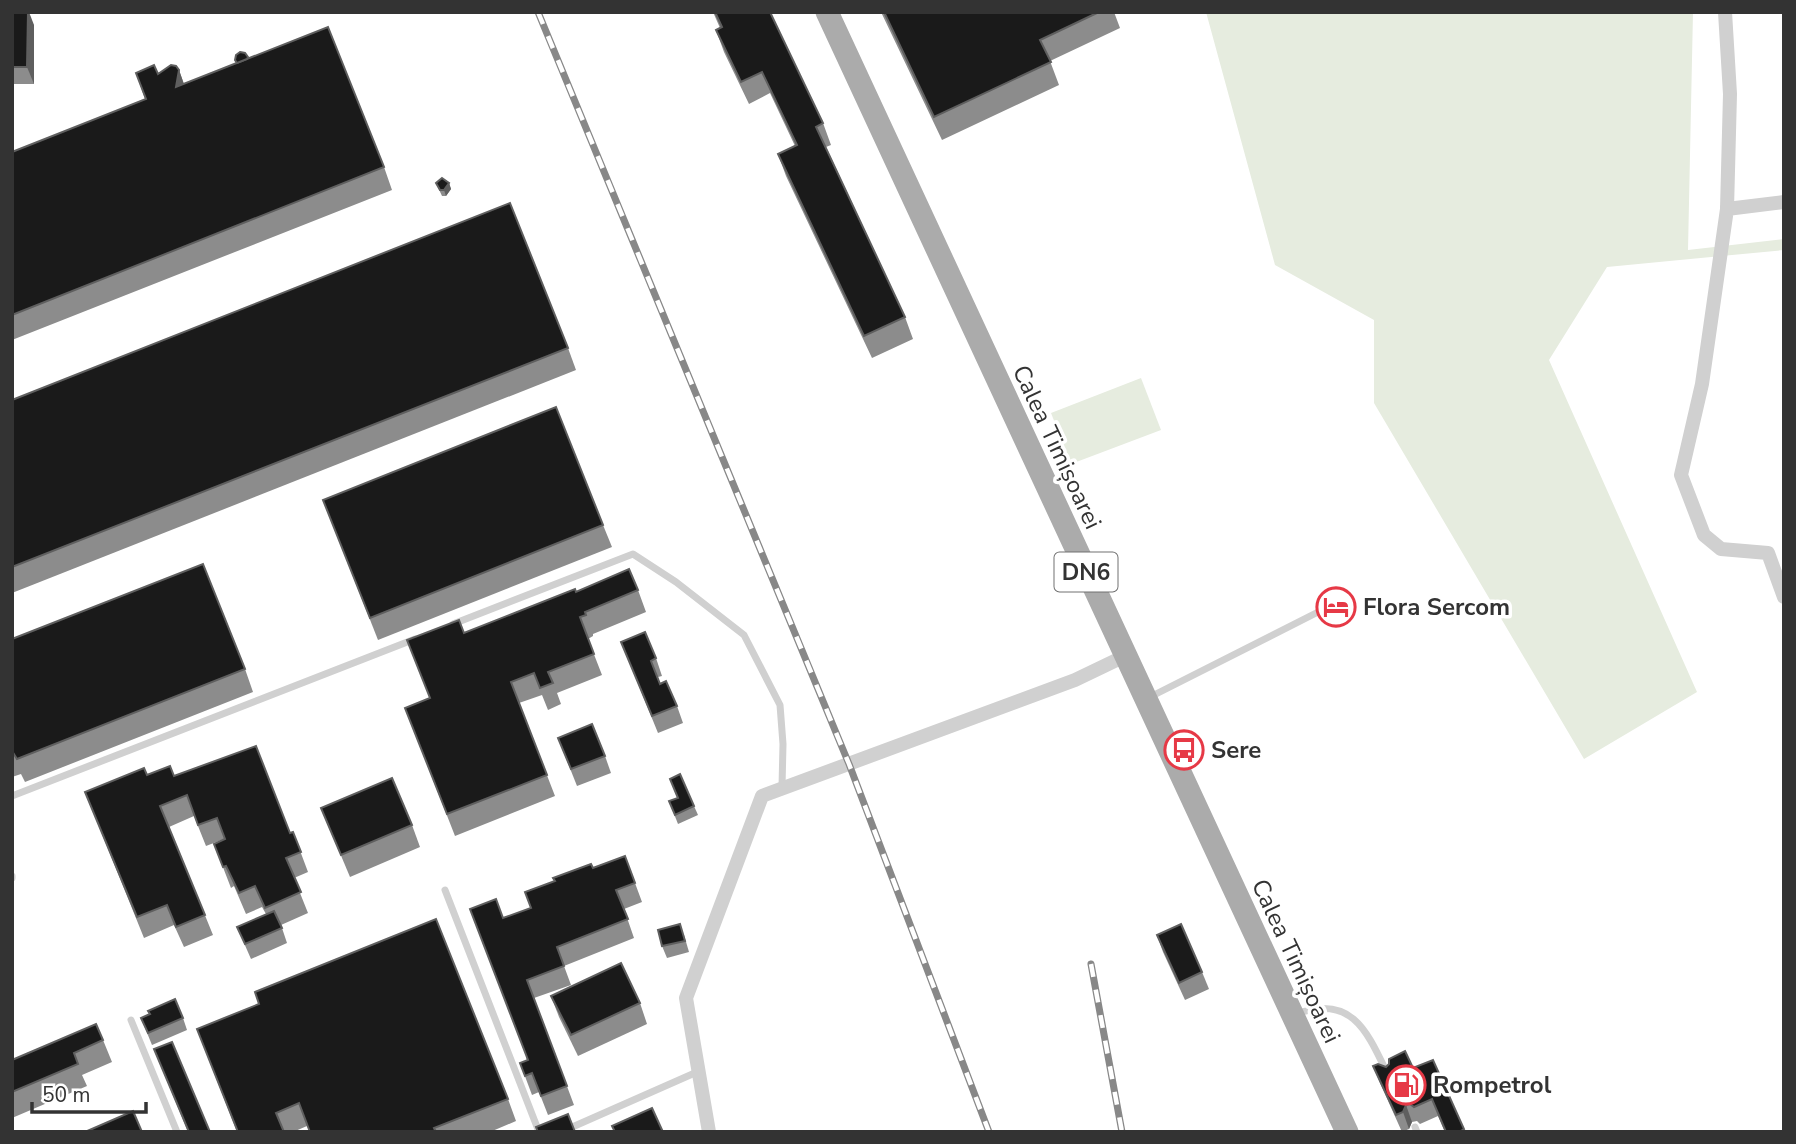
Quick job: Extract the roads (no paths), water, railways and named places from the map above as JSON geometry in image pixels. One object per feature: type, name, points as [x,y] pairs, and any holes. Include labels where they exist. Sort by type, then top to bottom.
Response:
[{"type":"main road","name":"Calea Timișoarei","points":[[827,12],[1347,1132]]},
{"type":"street","points":[[1725,12],[1730,94],[1727,209],[1702,384],[1681,475],[1704,535],[1721,550],[1768,553],[1784,597]]},
{"type":"street","points":[[1727,209],[1784,202]]},
{"type":"street","points":[[709,1132],[696,1072],[685,998],[762,796],[1075,680],[1125,656]]},
{"type":"lane","points":[[439,630],[633,554],[676,582],[744,635],[780,705],[782,788]]},
{"type":"lane","points":[[1146,699],[1324,609]]},
{"type":"lane","points":[[12,796],[426,635]]},
{"type":"lane","points":[[445,890],[539,1132]]},
{"type":"lane","points":[[1292,1015],[1311,1009],[1345,1012],[1367,1031],[1390,1078]]},
{"type":"lane","points":[[131,1020],[177,1132]]},
{"type":"lane","points":[[561,1132],[696,1072]]},
{"type":"railway","points":[[538,12],[849,764],[989,1132]]},
{"type":"railway","points":[[1091,964],[1122,1132]]},
{"type":"place","name":"Flora Sercom","points":[[1336,607]]},
{"type":"place","name":"Sere","points":[[1184,750]]},
{"type":"place","name":"Rompetrol","points":[[1406,1085]]}]
